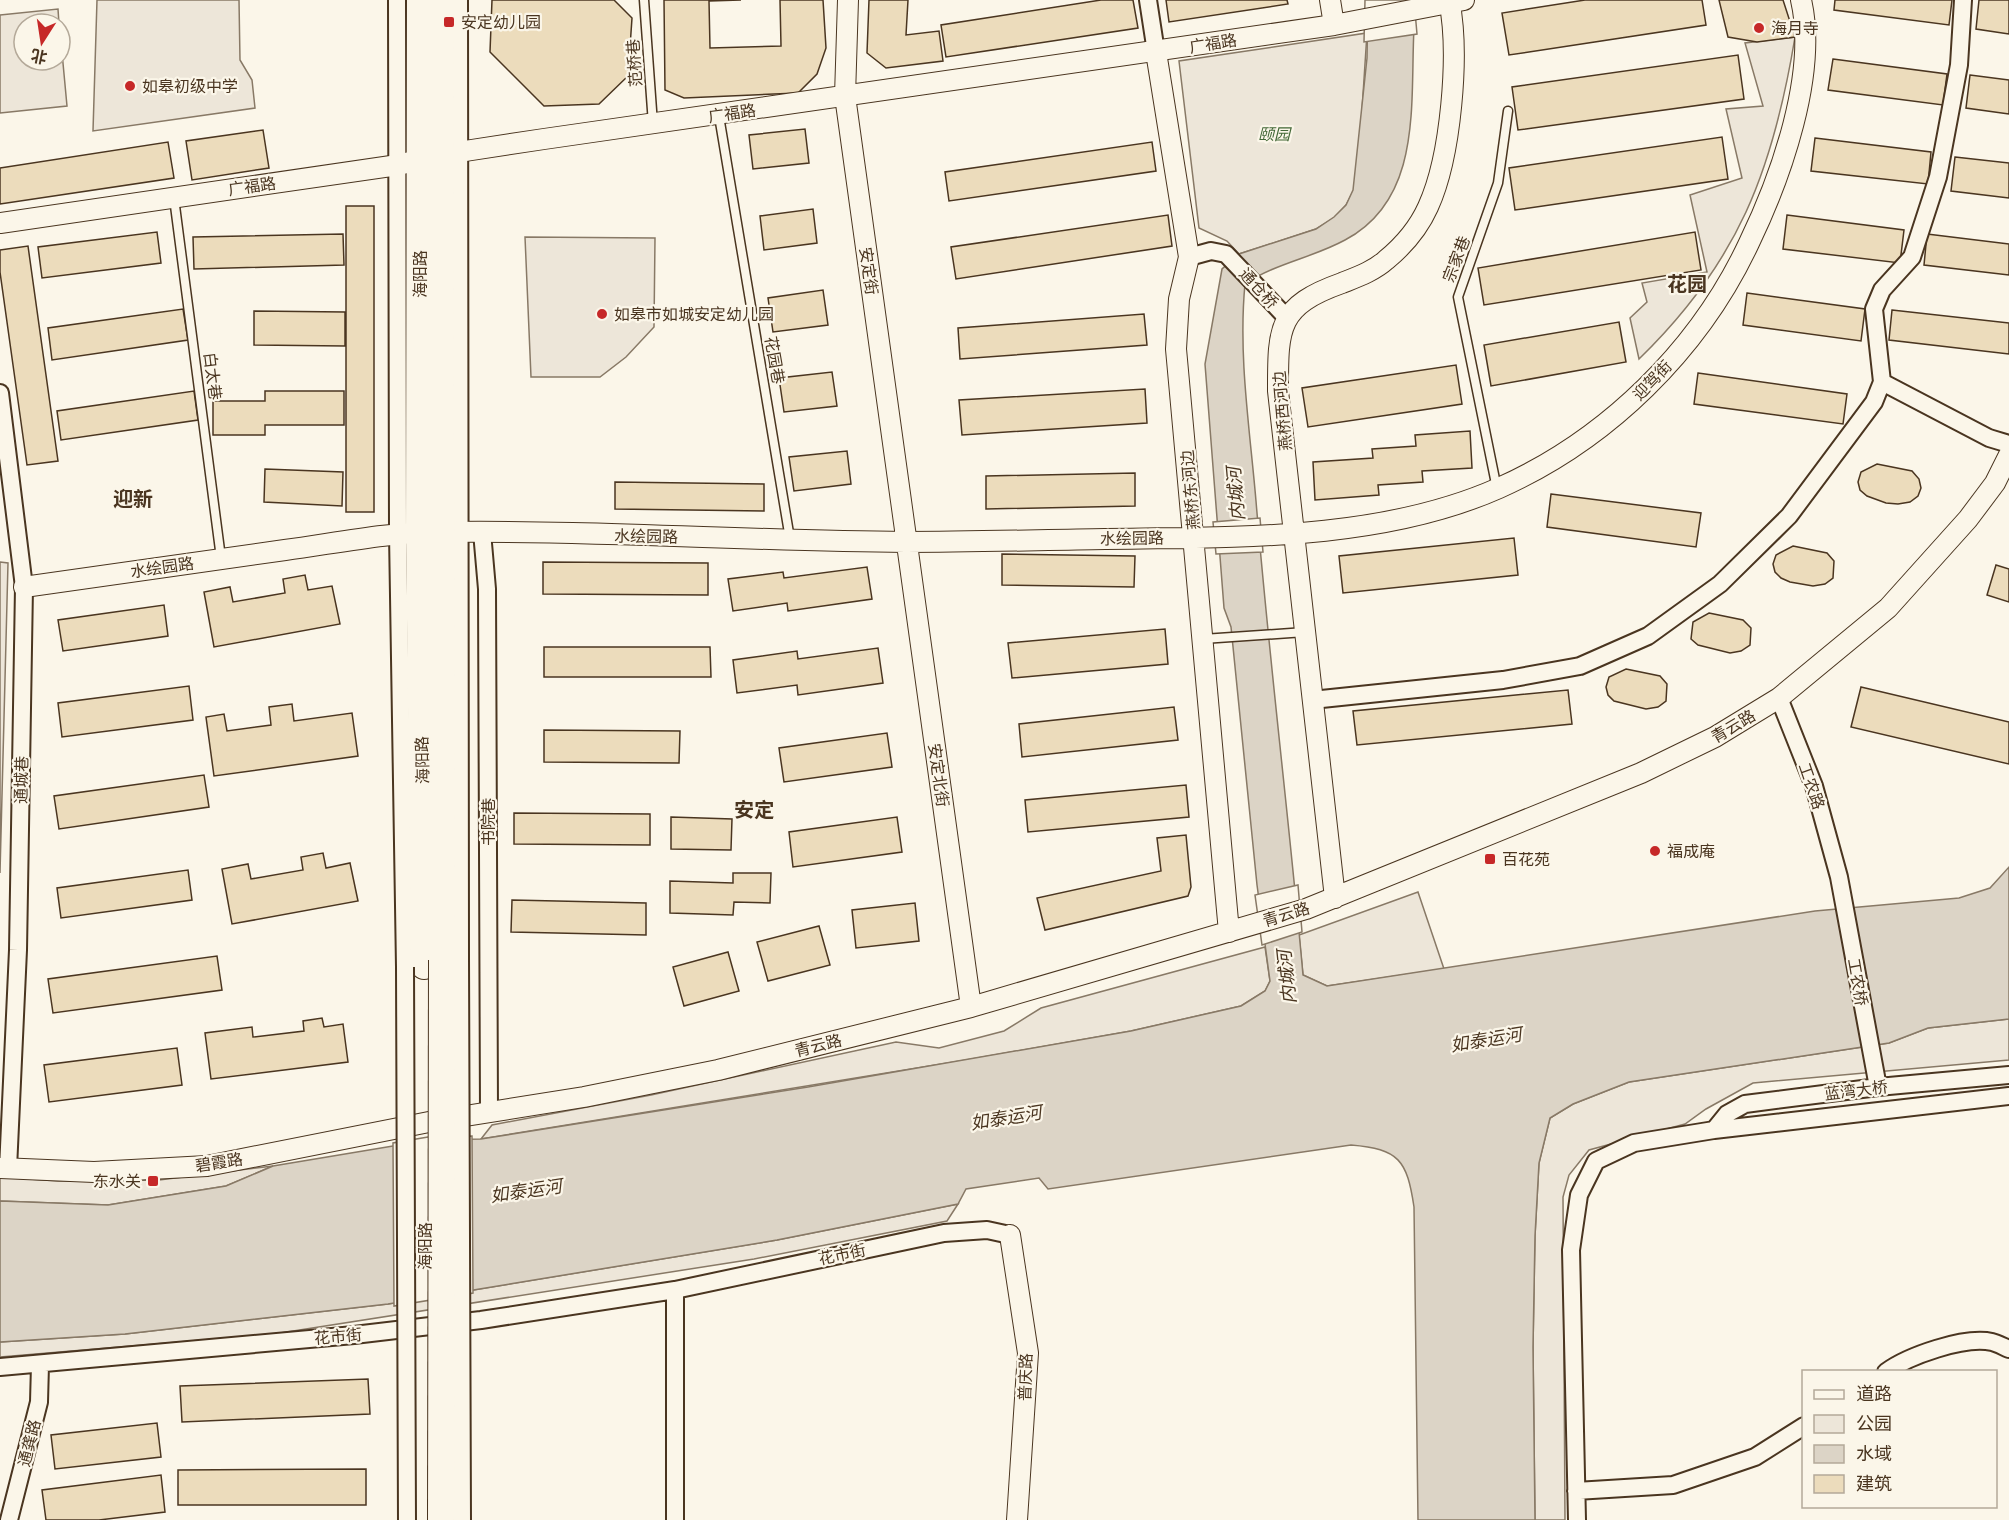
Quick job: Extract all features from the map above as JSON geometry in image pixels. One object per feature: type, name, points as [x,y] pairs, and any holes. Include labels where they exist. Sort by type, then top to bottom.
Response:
[{"type":"main road","name":"海阳路","points":[[420,0],[429,158],[433,962],[441,1520]]},
{"type":"main road","name":"海阳路","points":[[429,158],[440,0]]},
{"type":"main road","name":"海阳路","points":[[426,1520],[433,962]]},
{"type":"street","points":[[397,0],[429,158]]},
{"type":"street","points":[[459,0],[429,158],[433,962],[462,1520]]},
{"type":"street","name":"安定街","points":[[848,0],[845,96],[907,542]]},
{"type":"street","points":[[1148,0],[1156,52]]},
{"type":"street","points":[[1330,0],[1334,25]]},
{"type":"street","name":"迎驾街","points":[[1271,534],[1362,525],[1404,518],[1497,489],[1574,446],[1615,416],[1654,380],[1690,339],[1717,300],[1742,258],[1778,179],[1798,97],[1806,22],[1801,0]]},
{"type":"street","points":[[1806,22],[1809,0]]},
{"type":"street","points":[[1312,700],[1503,680],[1580,666],[1648,636],[1720,584],[1789,516],[1874,402],[1882,382],[1874,309],[1882,290],[1912,257],[1938,177],[1959,65],[1963,0]]},
{"type":"street","name":"广福路","points":[[0,223],[653,124],[1334,25],[1454,1]]},
{"type":"street","name":"燕桥西河边","points":[[1335,898],[1278,391],[1278,350],[1287,318],[1302,299],[1359,276],[1385,262],[1408,239],[1428,208],[1443,165],[1450,105],[1454,1]]},
{"type":"street","name":"燕桥东河边","points":[[1156,52],[1189,257],[1179,298],[1176,349],[1203,537],[1203,639],[1229,932]]},
{"type":"street","name":"通仓桥","points":[[1189,257],[1211,251],[1227,254],[1287,318]]},
{"type":"street","points":[[1882,382],[1989,438],[2009,444]]},
{"type":"street","name":"通城巷","points":[[0,393],[24,587],[18,950],[4,1168]]},
{"type":"street","name":"青云路","points":[[434,1121],[718,1070],[971,1007],[1306,909],[1641,773],[1715,737],[1779,698],[1888,608],[1968,519],[2002,488],[2009,455]]},
{"type":"street","name":"水绘园路","points":[[24,587],[430,532],[907,542],[1271,534]]},
{"type":"street","name":"书院巷","points":[[482,532],[487,590],[489,1112]]},
{"type":"street","name":"安定北街","points":[[907,542],[971,1007]]},
{"type":"street","name":"工农路","points":[[1779,698],[1814,786],[1839,877]]},
{"type":"street","name":"工农桥","points":[[1839,877],[1878,1087]]},
{"type":"street","points":[[407,1520],[433,962]]},
{"type":"street","name":"蓝湾大桥","points":[[1714,1130],[1727,1114],[1745,1104],[1878,1087],[2009,1075]]},
{"type":"street","points":[[1577,1520],[1571,1250],[1579,1195],[1596,1161],[1634,1143],[1714,1130],[2009,1096]]},
{"type":"street","name":"碧霞路","points":[[4,1168],[94,1172],[207,1166],[434,1121]]},
{"type":"street","name":"花市街","points":[[0,1367],[40,1365],[481,1320],[675,1290],[944,1233],[987,1230],[1010,1235]]},
{"type":"street","name":"普庆路","points":[[1010,1235],[1028,1353],[1017,1520]]},
{"type":"street","points":[[675,1290],[675,1520]]},
{"type":"street","points":[[1888,1370],[1898,1363],[1961,1343],[1991,1342],[2009,1349]]},
{"type":"street","name":"通龚路","points":[[9,1520],[39,1402],[40,1365]]},
{"type":"street","points":[[1576,1491],[1673,1485],[1755,1457],[1802,1427]]},
{"type":"lane","name":"范桥巷","points":[[644,0],[653,124]]},
{"type":"lane","name":"宗家巷","points":[[1497,489],[1458,297],[1498,183],[1508,111]]},
{"type":"lane","name":"花园巷","points":[[719,116],[790,539]]},
{"type":"lane","name":"白太巷","points":[[174,198],[221,559]]},
{"type":"lane","points":[[1203,639],[1305,632]]},
{"type":"green space","points":[[97,0],[239,0],[240,60],[252,80],[255,108],[93,131]]},
{"type":"green space","points":[[58,9],[58,12],[29,12]]},
{"type":"green space","points":[[12,14],[12,72],[64,72],[67,106],[0,113],[0,15]]},
{"type":"green space","name":"颐园","points":[[1367,33],[1360,141],[1354,190],[1346,205],[1334,218],[1316,229],[1239,254],[1227,241],[1199,228],[1179,61]]},
{"type":"green space","points":[[1795,37],[1775,130],[1746,212],[1726,250],[1702,287],[1673,323],[1639,359],[1630,318],[1647,302],[1642,283],[1707,272],[1690,195],[1742,178],[1726,109],[1763,106],[1745,43]]},
{"type":"green space","points":[[525,237],[655,238],[654,327],[626,357],[600,377],[531,377]]},
{"type":"green space","points":[[0,562],[8,563],[0,873]]},
{"type":"green space","points":[[1418,892],[1444,969],[1327,986],[1303,975],[1299,935]]},
{"type":"green space","points":[[1265,947],[1270,981],[1265,991],[1241,1006],[1131,1031],[966,1060],[481,1139],[492,1125],[651,1095],[896,1042],[939,1048],[1004,1031],[1041,1008]]},
{"type":"green space","points":[[2009,1019],[2009,1060],[1753,1083],[1706,1109],[1685,1124],[1589,1150],[1569,1175],[1563,1197],[1565,1520],[1535,1520],[1533,1347],[1535,1236],[1539,1163],[1550,1118],[1573,1104],[1629,1082],[1889,1043],[1928,1028]]},
{"type":"green space","points":[[273,1166],[226,1186],[108,1205],[0,1201],[0,1177],[58,1181],[159,1180]]},
{"type":"green space","points":[[958,1204],[947,1221],[754,1259],[274,1334],[0,1357],[0,1342],[125,1334],[388,1304],[777,1240]]},
{"type":"water","points":[[1368,0],[1414,28],[1411,117],[1400,175],[1388,200],[1370,222],[1345,240],[1269,271],[1245,284],[1243,311],[1246,393],[1303,975],[1327,986],[1815,911],[1959,898],[1990,888],[2009,867],[2009,1019],[1928,1028],[1889,1043],[1629,1082],[1573,1104],[1550,1118],[1539,1163],[1535,1236],[1533,1347],[1535,1520],[1418,1520],[1414,1207],[1408,1178],[1398,1160],[1380,1150],[1351,1145],[1048,1189],[1039,1178],[966,1189],[958,1204],[777,1240],[388,1304],[125,1334],[0,1342],[0,1201],[108,1205],[226,1186],[273,1166],[429,1140],[481,1139],[808,1087],[1131,1031],[1241,1006],[1265,991],[1270,981],[1257,885],[1231,627],[1224,608],[1205,364],[1222,269],[1239,254],[1316,229],[1334,217],[1346,205],[1353,190],[1367,58]]},
{"type":"pier","points":[[1365,0],[1414,0],[1417,34],[1364,42]]},
{"type":"pier","points":[[1260,518],[1263,552],[1216,554],[1213,522]]},
{"type":"pier","points":[[1298,885],[1302,932],[1262,945],[1255,895]]},
{"type":"pier","points":[[472,1136],[473,1293],[394,1306],[393,1143],[428,1137]]},
{"type":"building","points":[[492,0],[614,0],[632,18],[628,76],[599,104],[544,106],[490,52]]},
{"type":"building","points":[[664,0],[741,0],[709,1],[710,48],[781,46],[780,0],[823,0],[826,48],[817,74],[798,93],[684,98],[665,90]]},
{"type":"building","points":[[869,0],[908,0],[906,35],[939,31],[943,61],[886,68],[867,53]]},
{"type":"building","points":[[1101,0],[1133,0],[1138,28],[946,57],[941,25]]},
{"type":"building","points":[[1166,0],[1287,0],[1288,4],[1169,22]]},
{"type":"building","points":[[1585,0],[1702,0],[1706,25],[1509,55],[1502,13]]},
{"type":"building","name":"海月寺","points":[[1719,0],[1783,0],[1795,37],[1757,42],[1728,37]]},
{"type":"building","points":[[1835,0],[1952,0],[1949,25],[1834,10]]},
{"type":"building","points":[[1979,0],[2009,0],[2009,34],[1976,29]]},
{"type":"building","points":[[1738,55],[1744,99],[1518,130],[1512,87]]},
{"type":"building","points":[[1833,59],[1947,74],[1943,105],[1828,90]]},
{"type":"building","points":[[1970,75],[2009,80],[2009,114],[1966,108]]},
{"type":"building","points":[[805,129],[809,163],[753,169],[749,135]]},
{"type":"building","points":[[263,130],[269,168],[192,180],[186,141]]},
{"type":"building","points":[[1722,137],[1728,179],[1515,210],[1509,168]]},
{"type":"building","points":[[1815,138],[1931,152],[1928,184],[1811,171]]},
{"type":"building","points":[[168,142],[174,178],[0,204],[0,168]]},
{"type":"building","points":[[1152,142],[1156,171],[949,201],[945,172]]},
{"type":"building","points":[[1955,157],[2009,163],[2009,198],[1951,191]]},
{"type":"building","points":[[346,206],[374,206],[374,512],[346,512]]},
{"type":"building","points":[[813,209],[817,243],[764,250],[760,216]]},
{"type":"building","points":[[1168,215],[1172,246],[956,279],[951,247]]},
{"type":"building","points":[[1787,215],[1904,230],[1900,263],[1783,249]]},
{"type":"building","points":[[157,232],[161,263],[42,278],[38,247]]},
{"type":"building","points":[[1695,232],[1701,270],[1484,305],[1478,268]]},
{"type":"building","points":[[343,234],[344,265],[194,269],[193,237]]},
{"type":"building","points":[[1927,234],[2009,244],[2009,275],[1924,265]]},
{"type":"building","points":[[28,246],[58,461],[27,465],[0,272],[0,250]]},
{"type":"building","points":[[823,290],[828,325],[773,332],[768,298]]},
{"type":"building","points":[[1747,293],[1865,309],[1861,341],[1743,325]]},
{"type":"building","points":[[183,309],[188,340],[52,360],[48,328]]},
{"type":"building","points":[[1892,310],[2009,323],[2009,354],[1889,340]]},
{"type":"building","points":[[254,311],[345,312],[345,346],[254,345]]},
{"type":"building","points":[[1144,314],[1147,345],[960,359],[958,328]]},
{"type":"building","points":[[1619,322],[1626,362],[1491,386],[1484,345]]},
{"type":"building","points":[[1456,365],[1462,404],[1308,427],[1302,388]]},
{"type":"building","points":[[832,372],[837,406],[784,412],[779,378]]},
{"type":"building","points":[[1698,373],[1847,394],[1843,424],[1694,404]]},
{"type":"building","points":[[1145,389],[1147,423],[962,435],[959,400]]},
{"type":"building","points":[[194,391],[198,420],[61,440],[57,411]]},
{"type":"building","points":[[265,391],[344,391],[344,425],[265,425],[265,435],[213,435],[213,401],[265,401]]},
{"type":"building","points":[[1470,431],[1472,468],[1422,471],[1423,482],[1378,485],[1379,495],[1315,500],[1313,462],[1373,458],[1372,449],[1416,446],[1415,435]]},
{"type":"building","points":[[847,451],[851,484],[794,491],[789,457]]},
{"type":"building","points":[[1877,464],[1912,471],[1919,479],[1921,488],[1918,496],[1910,502],[1898,504],[1886,503],[1867,496],[1860,490],[1858,482],[1861,472]]},
{"type":"building","points":[[265,469],[343,472],[342,506],[264,502]]},
{"type":"building","points":[[1135,473],[1135,506],[986,509],[986,476]]},
{"type":"building","points":[[615,482],[764,484],[764,511],[615,509]]},
{"type":"building","points":[[1551,494],[1701,513],[1696,547],[1547,527]]},
{"type":"building","points":[[1514,538],[1518,575],[1343,593],[1339,556]]},
{"type":"building","points":[[1793,546],[1827,553],[1834,561],[1833,578],[1825,584],[1813,586],[1781,578],[1775,572],[1773,564],[1776,555]]},
{"type":"building","points":[[1002,554],[1135,556],[1134,587],[1002,585]]},
{"type":"building","points":[[543,562],[708,563],[708,595],[543,594]]},
{"type":"building","points":[[1996,565],[2009,569],[2009,602],[1987,595]]},
{"type":"building","points":[[867,567],[872,599],[788,611],[787,603],[733,611],[728,579],[783,572],[784,578]]},
{"type":"building","points":[[305,575],[308,590],[332,586],[340,624],[214,647],[204,592],[230,587],[233,602],[285,593],[283,579]]},
{"type":"building","points":[[164,605],[168,636],[63,651],[58,620]]},
{"type":"building","points":[[1709,613],[1743,620],[1751,628],[1750,645],[1741,651],[1730,653],[1698,645],[1691,639],[1693,622]]},
{"type":"building","points":[[1165,629],[1168,664],[1012,678],[1008,643]]},
{"type":"building","points":[[544,647],[710,647],[711,677],[544,677]]},
{"type":"building","points":[[878,648],[883,683],[798,695],[797,685],[737,693],[733,660],[797,651],[798,659]]},
{"type":"building","points":[[1626,669],[1660,676],[1667,684],[1666,701],[1658,707],[1646,709],[1614,701],[1608,695],[1606,687],[1609,677]]},
{"type":"building","points":[[189,686],[193,720],[62,737],[58,703]]},
{"type":"building","points":[[1861,687],[2009,722],[2009,764],[1851,727]]},
{"type":"building","points":[[1568,690],[1572,724],[1357,745],[1353,711]]},
{"type":"building","points":[[292,704],[294,721],[352,713],[358,756],[214,776],[206,717],[224,714],[227,731],[271,725],[269,707]]},
{"type":"building","points":[[1174,707],[1178,740],[1022,757],[1019,724]]},
{"type":"building","points":[[544,730],[680,731],[679,763],[544,762]]},
{"type":"building","points":[[887,733],[892,767],[784,782],[779,748]]},
{"type":"building","points":[[204,775],[209,807],[59,829],[54,796]]},
{"type":"building","points":[[1186,785],[1189,817],[1028,832],[1025,800]]},
{"type":"building","points":[[514,813],[650,814],[650,845],[514,844]]},
{"type":"building","points":[[671,817],[732,819],[731,850],[671,849]]},
{"type":"building","points":[[897,817],[902,852],[793,867],[789,832]]},
{"type":"building","points":[[1186,835],[1191,887],[1188,896],[1045,930],[1037,898],[1161,871],[1157,838]]},
{"type":"building","points":[[323,853],[326,868],[350,863],[358,901],[232,924],[222,869],[248,864],[251,879],[303,870],[301,857]]},
{"type":"building","points":[[188,870],[192,900],[61,918],[57,888]]},
{"type":"building","points":[[733,873],[771,873],[770,903],[734,902],[733,915],[670,913],[670,881],[733,883]]},
{"type":"building","points":[[512,900],[646,903],[646,935],[511,932]]},
{"type":"building","points":[[915,903],[919,941],[856,948],[852,910]]},
{"type":"building","points":[[819,926],[830,965],[768,981],[757,942]]},
{"type":"building","points":[[728,952],[739,991],[684,1006],[673,967]]},
{"type":"building","points":[[217,956],[222,990],[53,1013],[48,979]]},
{"type":"building","points":[[322,1018],[324,1027],[343,1024],[348,1062],[211,1079],[205,1033],[252,1027],[253,1037],[304,1031],[303,1021]]},
{"type":"building","points":[[177,1048],[182,1085],[49,1102],[44,1065]]},
{"type":"building","points":[[368,1379],[370,1414],[182,1422],[180,1386]]},
{"type":"building","points":[[157,1423],[161,1457],[55,1469],[51,1435]]},
{"type":"building","points":[[366,1469],[366,1505],[178,1505],[178,1470]]},
{"type":"building","points":[[161,1475],[165,1512],[99,1520],[46,1520],[42,1490]]},
{"type":"place","name":"安定幼儿园","points":[[449,22]]},
{"type":"place","name":"海月寺","points":[[1759,28]]},
{"type":"place","name":"如皋初级中学","points":[[130,86]]},
{"type":"place","name":"如皋市如城安定幼儿园","points":[[602,314]]},
{"type":"place","name":"福成庵","points":[[1655,851]]},
{"type":"place","name":"百花苑","points":[[1490,859]]},
{"type":"place","name":"东水关","points":[[153,1181]]},
{"type":"district","name":"花园","points":[[1687,284]]},
{"type":"district","name":"迎新","points":[[133,499]]},
{"type":"district","name":"安定","points":[[754,810]]},
{"type":"water label","name":"内城河","points":[[1236,494]]},
{"type":"water label","name":"内城河","points":[[1287,977]]},
{"type":"water label","name":"如泰运河","points":[[1486,1040]]},
{"type":"water label","name":"如泰运河","points":[[1006,1118]]},
{"type":"water label","name":"如泰运河","points":[[526,1191]]}]
